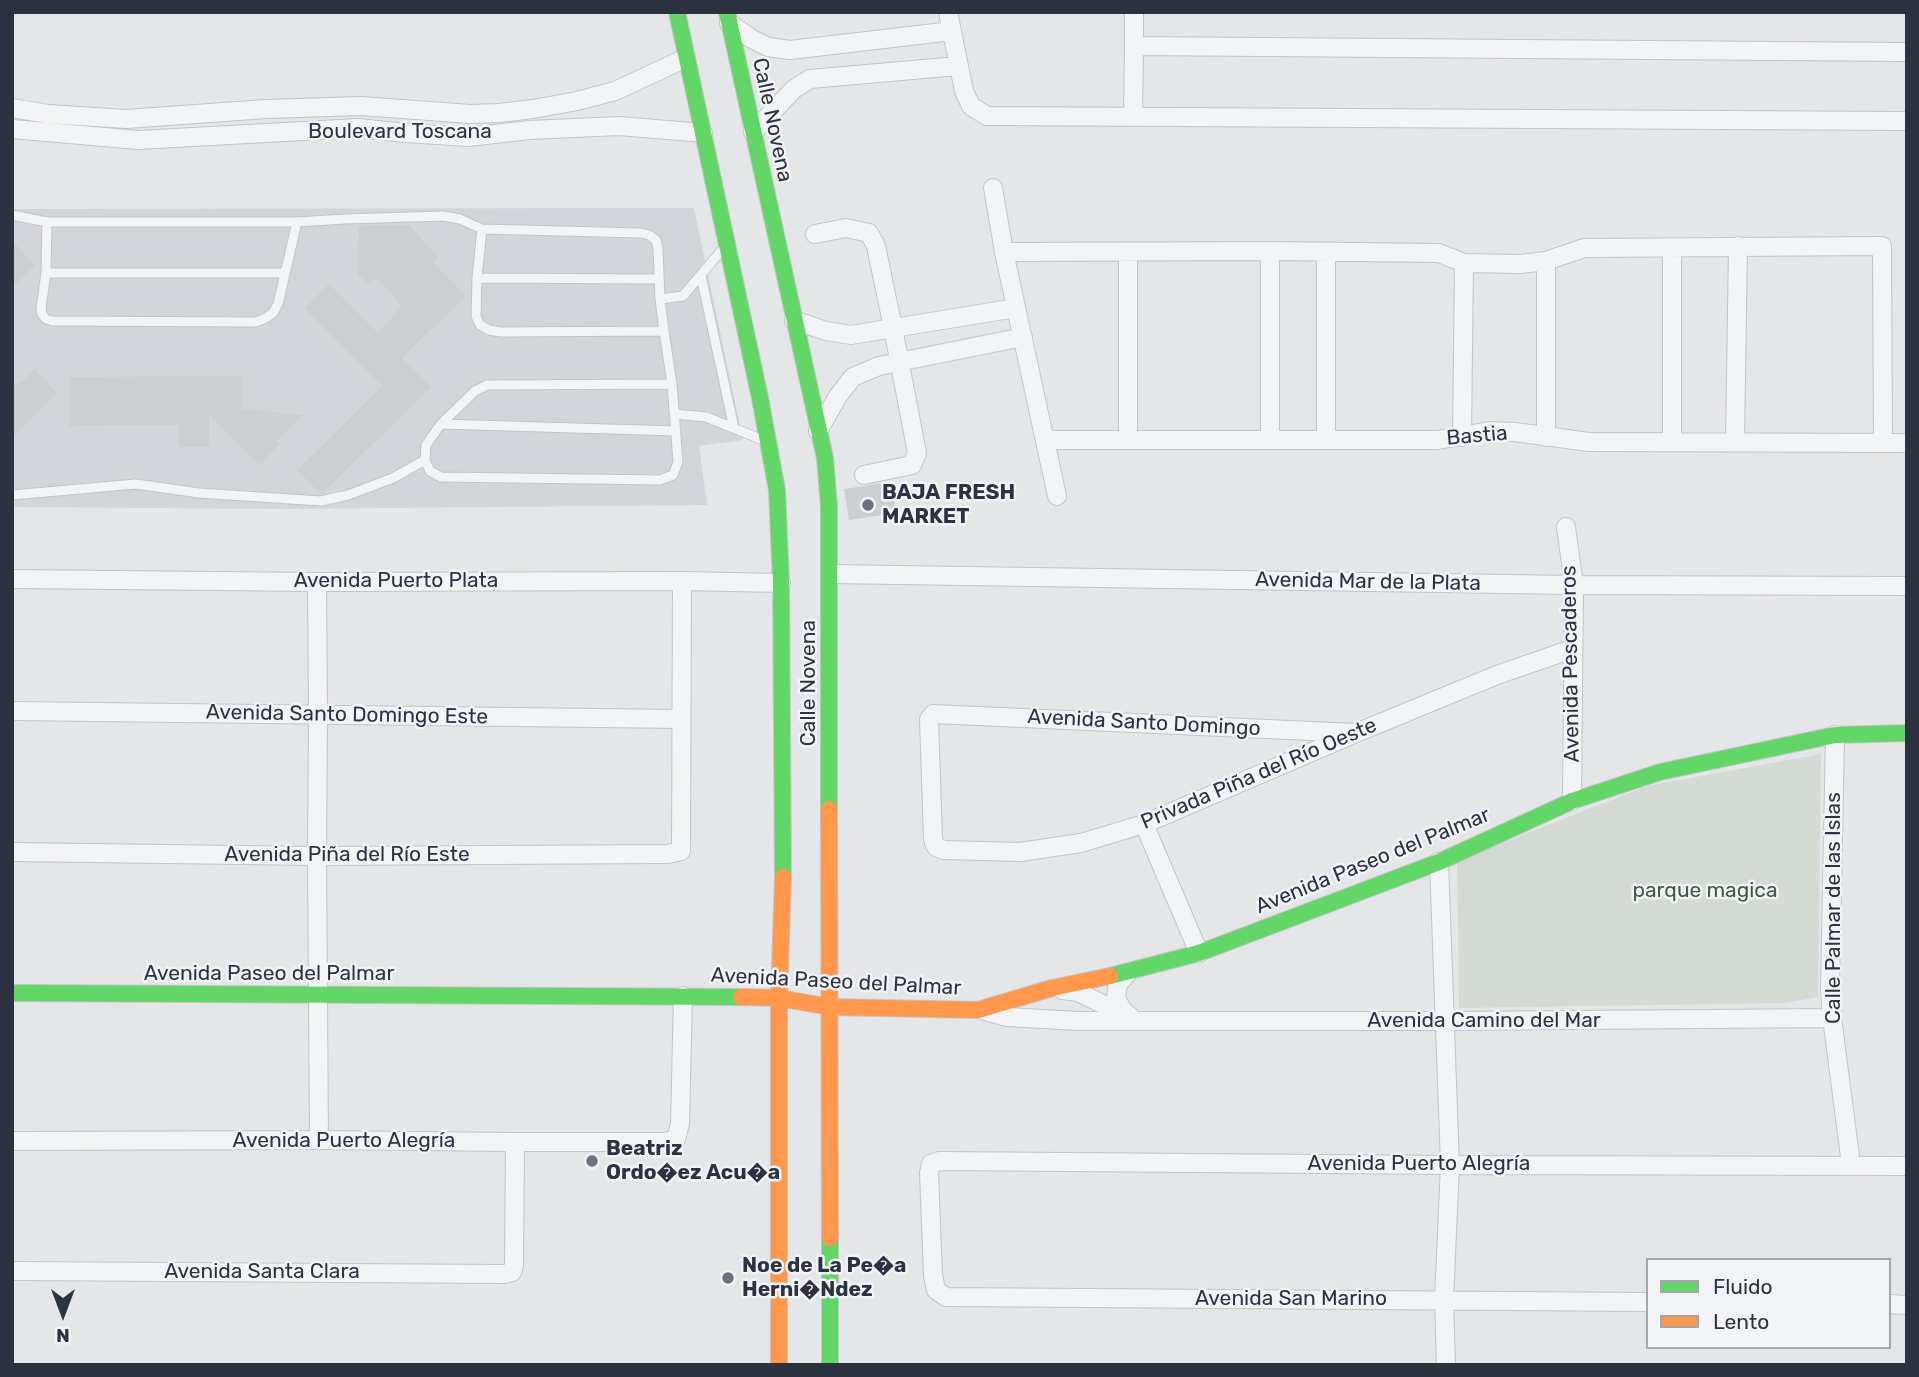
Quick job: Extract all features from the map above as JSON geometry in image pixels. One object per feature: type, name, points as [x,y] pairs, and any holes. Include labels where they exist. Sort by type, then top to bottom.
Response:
[{"type":"main road","name":"Calle Novena","points":[[677,12],[777,490],[781,583],[783,864],[779,998],[779,1365]]},
{"type":"main road","name":"Calle Novena","points":[[728,18],[825,458],[829,506],[830,1365]]},
{"type":"main road","name":"Avenida Paseo del Palmar","points":[[12,993],[683,996],[779,998],[830,1007],[978,1010],[1052,988],[1128,973],[1199,953],[1438,862],[1572,801],[1660,772],[1835,735],[1907,733]]},
{"type":"street","points":[[948,12],[964,91],[971,106],[987,116],[1907,121]]},
{"type":"street","points":[[1133,117],[1134,12]]},
{"type":"street","points":[[728,18],[752,39],[768,47],[790,50],[951,31]]},
{"type":"street","points":[[837,44],[841,75]]},
{"type":"street","points":[[1134,46],[1907,52]]},
{"type":"street","name":"Boulevard Toscana","points":[[12,108],[48,114],[126,118],[361,106],[470,114],[533,110],[577,102],[615,91],[686,58]]},
{"type":"street","points":[[753,132],[794,89],[810,79],[958,66]]},
{"type":"street","points":[[577,102],[582,127]]},
{"type":"street","points":[[358,128],[361,106]]},
{"type":"street","name":"Boulevard Toscana","points":[[12,129],[138,140],[358,128],[468,136],[619,126],[703,133]]},
{"type":"street","points":[[993,188],[1004,252],[1057,496]]},
{"type":"street","points":[[815,234],[846,228],[869,233],[876,246],[894,328],[917,453],[912,465],[863,475]]},
{"type":"street","points":[[1735,442],[1738,246]]},
{"type":"street","points":[[1004,252],[1438,253],[1464,263],[1520,264],[1546,261],[1584,248],[1882,246],[1883,442]]},
{"type":"street","points":[[1672,247],[1672,442]]},
{"type":"street","points":[[1270,251],[1270,439]]},
{"type":"street","points":[[1128,252],[1128,440]]},
{"type":"street","points":[[1326,252],[1326,439]]},
{"type":"street","points":[[1546,261],[1546,437]]},
{"type":"street","points":[[1462,436],[1464,263]]},
{"type":"street","points":[[794,320],[826,331],[851,335],[1016,308]]},
{"type":"street","points":[[818,431],[853,377],[899,361],[1023,337]]},
{"type":"street","name":"Bastia","points":[[1046,440],[1438,440],[1490,431],[1590,442],[1907,443]]},
{"type":"street","name":"Avenida Pescaderos","points":[[1566,527],[1574,585],[1572,801]]},
{"type":"street","name":"Avenida Mar de la Plata","points":[[830,574],[1574,585],[1907,586]]},
{"type":"street","name":"Avenida Puerto Plata","points":[[12,579],[781,583]]},
{"type":"street","points":[[681,719],[682,581]]},
{"type":"street","points":[[317,582],[320,1140]]},
{"type":"street","name":"Privada Piña del Río Oeste","points":[[936,847],[944,850],[1020,852],[1081,843],[1144,824],[1497,675],[1572,649]]},
{"type":"street","name":"Avenida Santo Domingo Este","points":[[12,711],[681,719]]},
{"type":"street","name":"Avenida Santo Domingo","points":[[936,847],[933,840],[929,719],[933,715],[1356,733]]},
{"type":"street","name":"Avenida Piña del Río Este","points":[[12,852],[317,856],[668,854],[681,850],[681,719]]},
{"type":"street","name":"Calle Palmar de las Islas","points":[[1835,735],[1830,989],[1851,1164]]},
{"type":"street","points":[[1144,824],[1199,953]]},
{"type":"street","points":[[1438,862],[1450,1165],[1444,1300],[1447,1365]]},
{"type":"street","points":[[1128,973],[1118,984],[1116,997],[1122,1010],[1136,1021]]},
{"type":"street","name":"Avenida Camino del Mar","points":[[1052,988],[1078,992],[1136,1021]]},
{"type":"street","name":"Avenida Puerto Alegría","points":[[12,1142],[664,1142],[676,1139],[680,1124],[683,996]]},
{"type":"street","name":"Avenida Camino del Mar","points":[[978,1010],[1007,1017],[1079,1021],[1832,1018]]},
{"type":"street","name":"Avenida Santa Clara","points":[[12,1271],[512,1272],[515,1142]]},
{"type":"street","name":"Avenida Puerto Alegría","points":[[936,1290],[932,1263],[929,1173],[931,1164],[939,1161],[1907,1166]]},
{"type":"street","name":"Avenida San Marino","points":[[936,1290],[946,1297],[1646,1302]]},
{"type":"lane","points":[[12,215],[47,222],[297,222],[443,216],[460,219],[482,229],[641,233],[656,240],[660,299],[672,384],[675,414],[678,462],[673,475],[660,480],[441,477],[430,471],[425,460],[426,445],[441,424],[475,391],[487,385],[672,384]]},
{"type":"lane","points":[[47,222],[46,273],[41,308],[46,319],[255,322],[273,313],[278,304],[297,222]]},
{"type":"lane","points":[[482,229],[476,316],[480,325],[499,332],[664,331]]},
{"type":"lane","points":[[660,299],[683,296],[727,244]]},
{"type":"lane","points":[[46,273],[285,274]]},
{"type":"lane","points":[[701,276],[734,428]]},
{"type":"lane","points":[[477,278],[659,279]]},
{"type":"lane","points":[[675,414],[706,417],[769,443]]},
{"type":"lane","points":[[441,424],[676,431]]},
{"type":"lane","points":[[12,495],[136,484],[199,493],[321,501],[348,495],[393,478],[425,460]]},
{"type":"shaded area","points":[[694,208],[743,440],[699,446],[707,505],[282,509],[12,507],[12,209]]},
{"type":"green space","name":"parque magica","points":[[1821,754],[1818,997],[1786,1003],[1459,1008],[1457,861],[1647,786]]},
{"type":"building","points":[[409,225],[438,257],[433,262],[466,296],[402,358],[431,387],[321,494],[297,470],[382,386],[305,308],[329,284],[378,333],[402,306],[376,277],[370,284],[357,275],[359,226]]},
{"type":"building","points":[[12,241],[35,265],[12,287]]},
{"type":"building","points":[[35,369],[57,393],[12,437],[12,383],[20,383]]},
{"type":"building","points":[[242,376],[242,409],[304,415],[276,441],[280,444],[259,466],[209,414],[209,447],[179,447],[179,425],[69,426],[69,377]]},
{"type":"building","name":"BAJA FRESH MARKET","points":[[891,482],[896,513],[849,520],[844,489]]},
{"type":"traffic: fast","points":[[677,12],[760,398],[777,490],[781,583],[783,877]]},
{"type":"traffic: fast","points":[[727,12],[825,458],[829,506],[829,809]]},
{"type":"traffic: fast","points":[[1110,976],[1199,953],[1439,862],[1572,801],[1660,772],[1835,735],[1907,733]]},
{"type":"traffic: fast","points":[[12,993],[741,997]]},
{"type":"traffic: fast","points":[[830,1238],[830,1365]]},
{"type":"traffic: slow","points":[[829,809],[830,1238]]},
{"type":"traffic: slow","points":[[779,1365],[779,998],[783,877]]},
{"type":"traffic: slow","points":[[741,997],[779,998],[830,1007],[978,1010],[1052,988],[1110,976]]},
{"type":"place","name":"BAJA FRESH MARKET","points":[[868,505]]},
{"type":"place","name":"Beatriz Ordo�ez Acu�a","points":[[592,1161]]},
{"type":"place","name":"Noe de La Pe�a Herni�Ndez","points":[[728,1278]]}]
